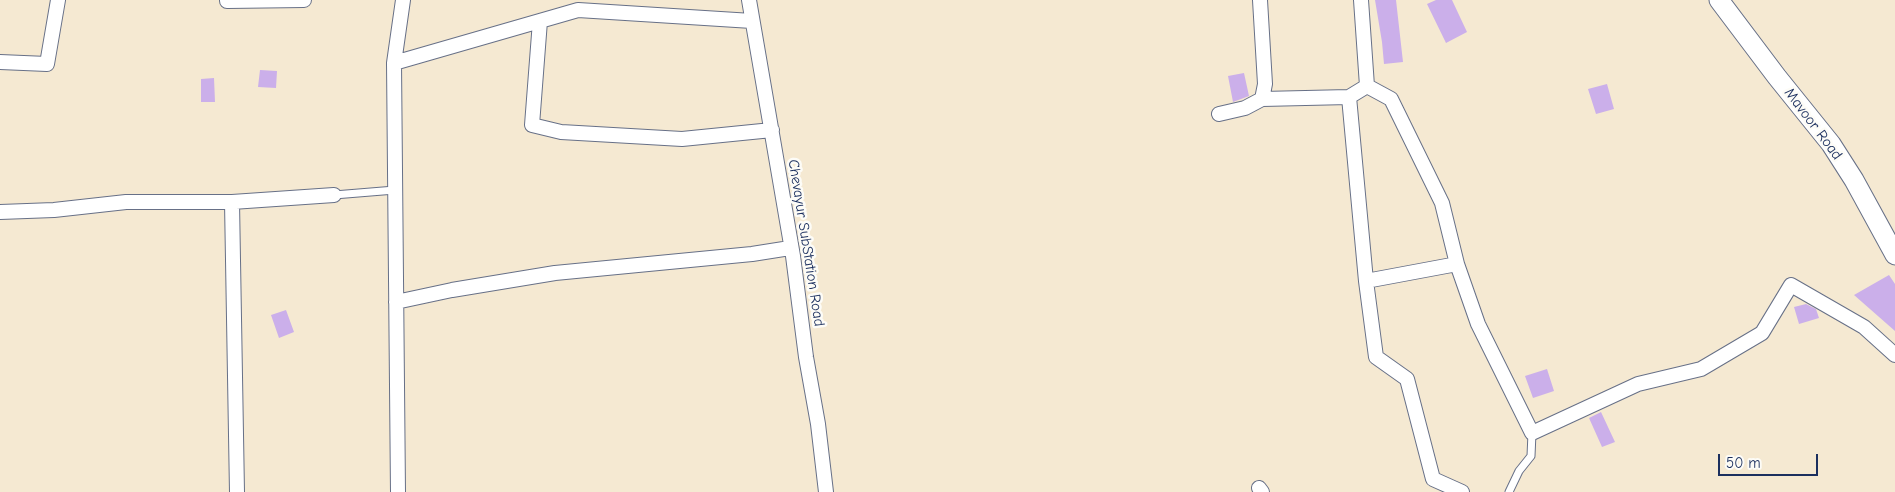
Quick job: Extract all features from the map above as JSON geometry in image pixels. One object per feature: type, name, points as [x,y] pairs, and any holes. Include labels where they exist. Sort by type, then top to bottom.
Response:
[{"type":"main road","name":"Mavoor Road","points":[[1719,0],[1831,144],[1854,180],[1895,255]]},
{"type":"main road","name":"Mavoor Road","points":[[1732,0],[1840,140],[1865,178],[1895,232]]},
{"type":"street","points":[[0,62],[47,64],[58,0]]},
{"type":"street","points":[[227,0],[227,2],[304,0]]},
{"type":"street","points":[[398,492],[394,63],[403,0]]},
{"type":"street","name":"Chevayur SubStation Road","points":[[749,0],[790,248],[793,256],[826,492]]},
{"type":"street","points":[[1260,0],[1265,84],[1262,99]]},
{"type":"street","points":[[1362,0],[1367,86]]},
{"type":"street","points":[[394,63],[578,10],[752,21]]},
{"type":"street","points":[[540,21],[532,125],[561,132],[682,139],[772,130]]},
{"type":"street","points":[[1219,114],[1244,108],[1262,99],[1349,97],[1367,86]]},
{"type":"street","points":[[1367,86],[1391,99],[1442,203],[1457,264],[1478,324],[1532,433],[1638,384],[1701,369],[1762,333],[1791,285],[1864,327],[1895,355]]},
{"type":"street","points":[[1349,97],[1366,281],[1376,358],[1407,379],[1433,478],[1462,492]]},
{"type":"street","points":[[0,212],[54,210],[126,202],[232,202],[334,195]]},
{"type":"street","points":[[232,202],[237,492]]},
{"type":"street","points":[[396,302],[452,290],[555,273],[752,254],[790,248]]},
{"type":"street","points":[[1366,281],[1457,264]]},
{"type":"lane","points":[[334,195],[395,190]]},
{"type":"lane","points":[[1509,492],[1519,472],[1531,456],[1532,433]]},
{"type":"building","points":[[1375,0],[1396,0],[1403,62],[1384,64]]},
{"type":"building","points":[[1436,0],[1452,0],[1467,32],[1446,43],[1427,4]]},
{"type":"building","points":[[260,70],[277,71],[276,88],[258,87]]},
{"type":"building","points":[[1244,73],[1249,96],[1233,102],[1228,76]]},
{"type":"building","points":[[214,78],[215,102],[201,102],[201,79]]},
{"type":"building","points":[[1607,84],[1614,109],[1596,114],[1588,89]]},
{"type":"building","points":[[1889,275],[1895,284],[1895,331],[1854,295]]},
{"type":"building","points":[[1806,304],[1816,309],[1819,318],[1799,324],[1794,307]]},
{"type":"building","points":[[286,310],[294,332],[279,338],[271,315]]},
{"type":"building","points":[[1547,369],[1554,391],[1533,398],[1525,376]]},
{"type":"building","points":[[1601,412],[1615,442],[1602,447],[1589,418]]}]
